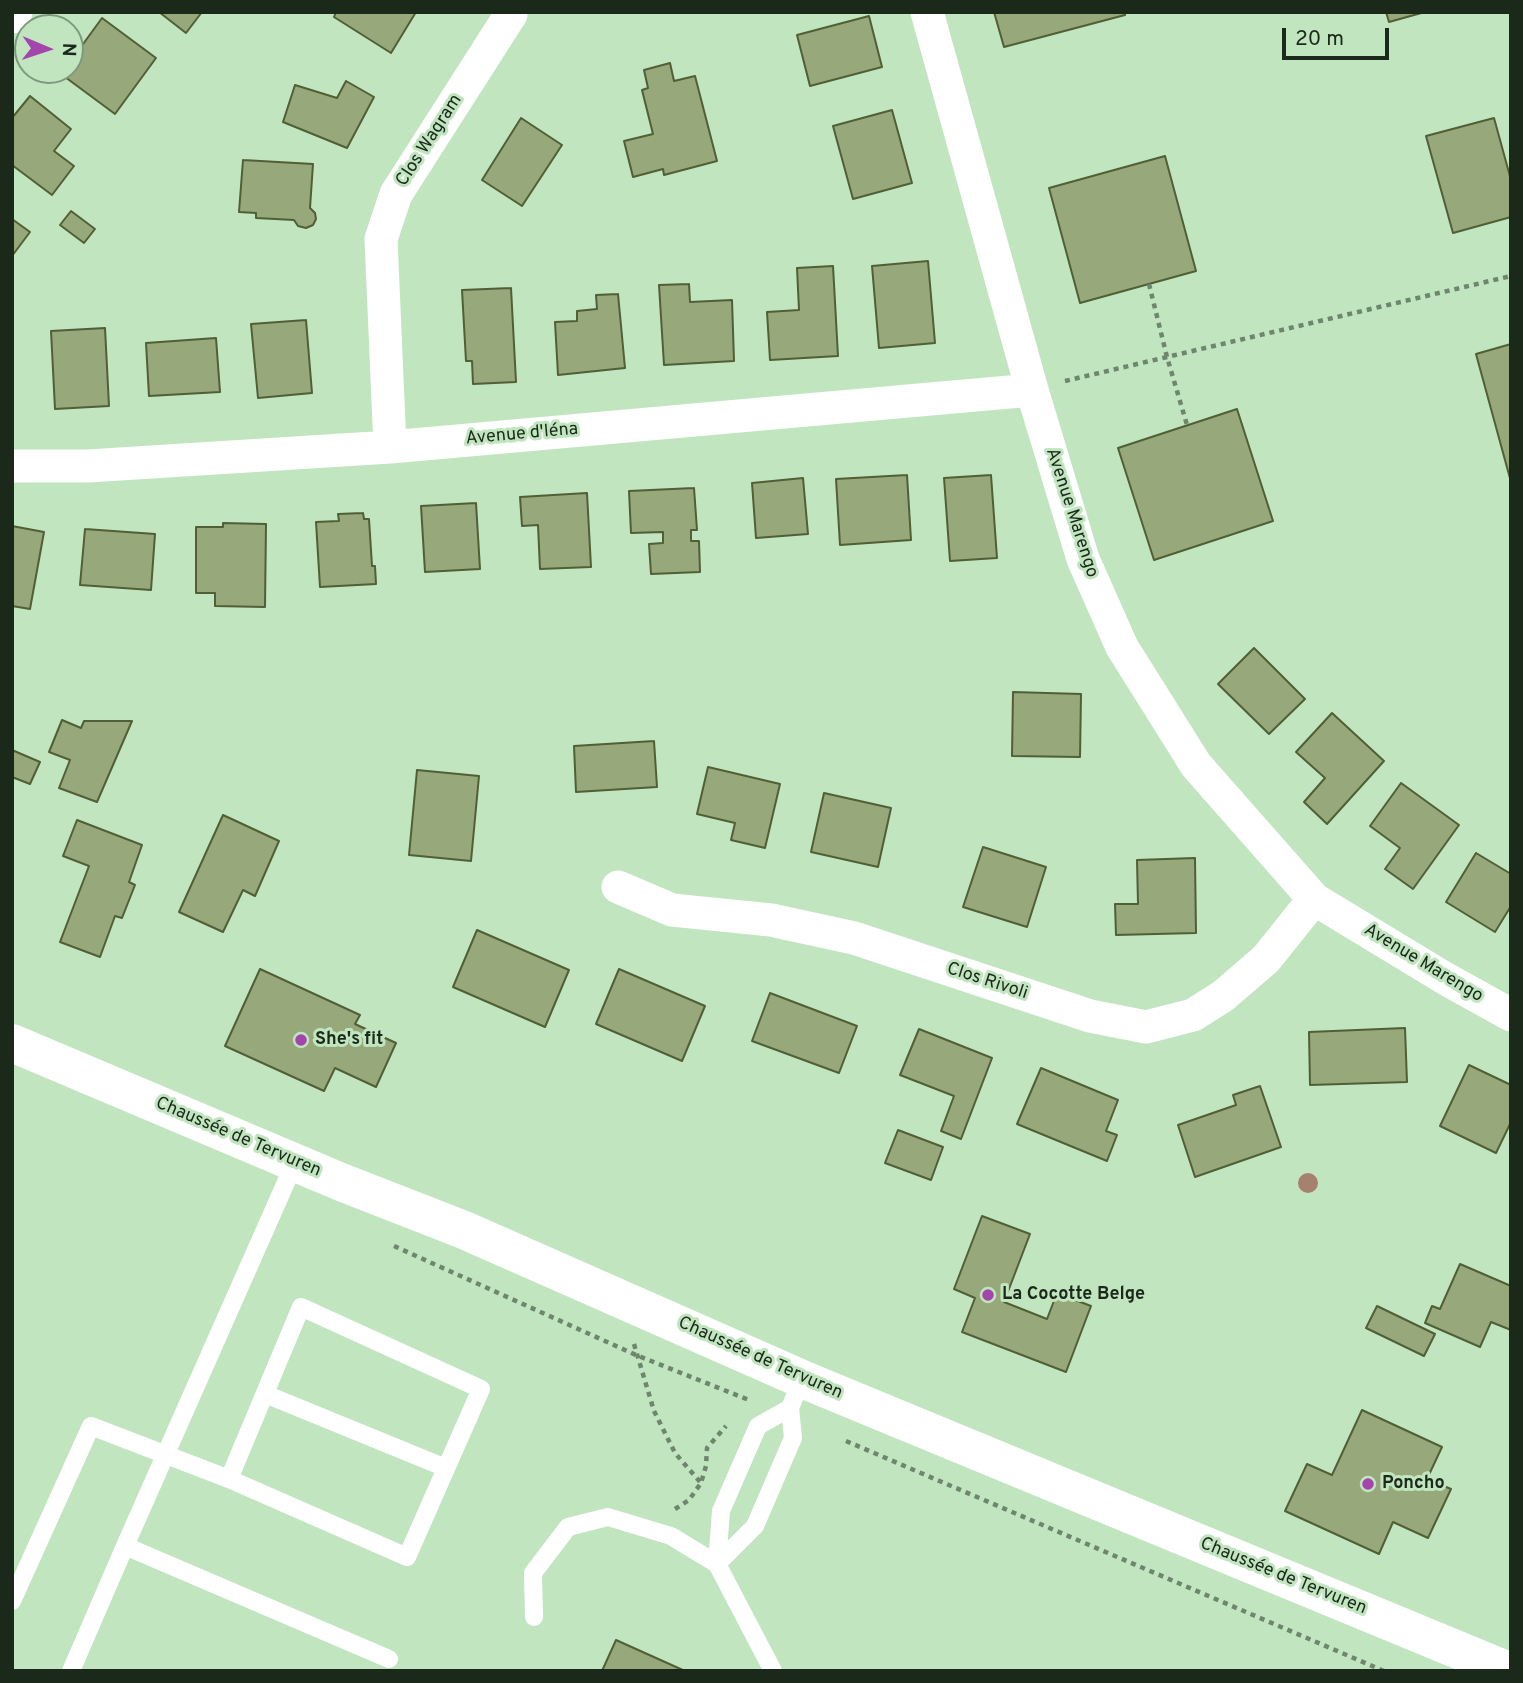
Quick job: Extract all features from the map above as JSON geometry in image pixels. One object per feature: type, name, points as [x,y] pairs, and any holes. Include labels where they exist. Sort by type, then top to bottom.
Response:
[{"type":"street","points":[[12,17],[16,12]]},
{"type":"street","name":"Avenue Marengo","points":[[927,12],[1032,390],[1083,559],[1122,647],[1196,765],[1314,899],[1511,1015]]},
{"type":"street","name":"Clos Wagram","points":[[390,447],[381,239],[396,194],[511,14]]},
{"type":"street","name":"Avenue d'Iéna","points":[[12,466],[88,466],[390,447],[1032,390]]},
{"type":"street","name":"Clos Rivoli","points":[[618,887],[672,910],[771,920],[854,938],[1090,1016],[1146,1027],[1193,1015],[1223,996],[1266,959],[1314,899]]},
{"type":"street","name":"Chaussée de Tervuren","points":[[12,1043],[625,1299],[789,1384],[1509,1671]]},
{"type":"lane","points":[[71,1671],[164,1454],[295,1162]]},
{"type":"lane","points":[[12,1601],[91,1426],[229,1479],[407,1557],[481,1389],[301,1307],[229,1479]]},
{"type":"lane","points":[[717,1564],[721,1511],[758,1426],[789,1384]]},
{"type":"lane","points":[[717,1564],[754,1526],[793,1438],[789,1384]]},
{"type":"lane","points":[[265,1394],[446,1468]]},
{"type":"lane","points":[[534,1617],[533,1573],[568,1527],[608,1517],[671,1536],[717,1564],[773,1671]]},
{"type":"lane","points":[[125,1546],[389,1659]]},
{"type":"path","points":[[1032,390],[1511,276]]},
{"type":"path","points":[[1149,284],[1187,425]]},
{"type":"path","points":[[384,1241],[636,1355],[747,1400],[789,1384]]},
{"type":"path","points":[[625,1299],[636,1355],[654,1411],[675,1453],[701,1483]]},
{"type":"path","points":[[739,1410],[747,1400],[789,1384]]},
{"type":"path","points":[[656,1531],[673,1510],[689,1500],[701,1483],[707,1448],[731,1420]]},
{"type":"path","points":[[844,1439],[1384,1671]]},
{"type":"building","points":[[159,12],[202,12],[186,33]]},
{"type":"building","points":[[336,12],[416,12],[391,53],[334,17]]},
{"type":"building","points":[[994,12],[1125,12],[1125,15],[1004,47]]},
{"type":"building","points":[[1386,12],[1425,12],[1389,22]]},
{"type":"building","points":[[869,16],[882,67],[810,86],[797,35]]},
{"type":"building","points":[[102,18],[156,58],[115,114],[74,84],[84,84],[84,43]]},
{"type":"building","points":[[670,63],[674,81],[695,76],[717,161],[664,175],[663,169],[633,177],[624,141],[653,134],[642,90],[648,88],[644,70]]},
{"type":"building","points":[[346,81],[374,97],[347,148],[283,122],[295,85],[337,98]]},
{"type":"building","points":[[30,96],[71,129],[54,151],[74,166],[52,195],[12,165],[12,118]]},
{"type":"building","points":[[892,110],[912,183],[853,199],[833,126]]},
{"type":"building","points":[[521,118],[562,145],[522,206],[482,180]]},
{"type":"building","points":[[1494,118],[1511,180],[1511,217],[1453,233],[1426,136]]},
{"type":"building","points":[[1165,156],[1196,271],[1080,303],[1049,188]]},
{"type":"building","points":[[243,160],[313,164],[310,208],[316,219],[313,225],[306,228],[298,226],[294,220],[256,218],[256,213],[239,212]]},
{"type":"building","points":[[71,211],[95,229],[84,243],[60,225]]},
{"type":"building","points":[[12,219],[30,232],[12,256]]},
{"type":"building","points":[[928,261],[935,343],[879,348],[872,266]]},
{"type":"building","points":[[833,266],[838,356],[770,360],[767,312],[799,310],[797,268]]},
{"type":"building","points":[[689,284],[690,302],[732,300],[734,361],[664,365],[659,285]]},
{"type":"building","points":[[511,288],[516,382],[473,384],[472,361],[466,361],[462,290]]},
{"type":"building","points":[[618,294],[625,368],[558,375],[555,322],[577,321],[577,311],[597,309],[596,295]]},
{"type":"building","points":[[306,320],[312,393],[258,398],[251,324]]},
{"type":"building","points":[[105,328],[109,406],[55,409],[51,331]]},
{"type":"building","points":[[216,338],[220,392],[149,396],[146,343]]},
{"type":"building","points":[[1511,344],[1511,482],[1476,354]]},
{"type":"building","points":[[1237,409],[1273,521],[1154,560],[1118,448]]},
{"type":"building","points":[[907,475],[911,540],[840,545],[836,479]]},
{"type":"building","points":[[991,475],[997,558],[950,561],[944,478]]},
{"type":"building","points":[[803,478],[808,534],[756,538],[752,483]]},
{"type":"building","points":[[694,488],[697,530],[691,530],[691,541],[699,541],[700,572],[651,574],[649,544],[663,543],[663,532],[631,533],[629,491]]},
{"type":"building","points":[[587,493],[591,567],[540,569],[538,525],[522,526],[520,497]]},
{"type":"building","points":[[476,503],[480,569],[425,572],[421,506]]},
{"type":"building","points":[[363,513],[364,519],[369,519],[376,584],[320,587],[316,522],[339,521],[338,514]]},
{"type":"building","points":[[223,523],[266,524],[265,607],[215,606],[215,593],[196,593],[196,527],[223,527]]},
{"type":"building","points":[[12,526],[44,532],[30,609],[12,606]]},
{"type":"building","points":[[85,529],[155,534],[151,590],[80,585]]},
{"type":"building","points":[[1254,648],[1305,699],[1269,734],[1218,684]]},
{"type":"building","points":[[1013,692],[1081,694],[1080,757],[1012,756]]},
{"type":"building","points":[[1332,713],[1384,761],[1327,824],[1304,802],[1325,778],[1296,752]]},
{"type":"building","points":[[62,720],[81,728],[84,721],[132,721],[97,802],[59,788],[70,760],[49,752]]},
{"type":"building","points":[[654,741],[657,787],[576,792],[574,746]]},
{"type":"building","points":[[12,750],[40,762],[30,784],[12,777]]},
{"type":"building","points":[[708,767],[780,784],[765,848],[731,840],[735,823],[697,814]]},
{"type":"building","points":[[417,770],[479,776],[471,861],[409,855]]},
{"type":"building","points":[[1401,783],[1459,825],[1413,889],[1385,869],[1400,848],[1370,826]]},
{"type":"building","points":[[824,793],[891,808],[878,867],[811,852]]},
{"type":"building","points":[[223,815],[279,841],[255,896],[243,890],[223,932],[179,912]]},
{"type":"building","points":[[77,820],[142,845],[129,882],[135,885],[122,918],[115,916],[100,957],[60,942],[89,866],[63,856]]},
{"type":"building","points":[[983,847],[1046,867],[1027,927],[963,907]]},
{"type":"building","points":[[1476,853],[1511,874],[1511,906],[1495,932],[1446,902]]},
{"type":"building","points":[[1195,858],[1196,933],[1116,935],[1115,904],[1138,904],[1137,860]]},
{"type":"building","points":[[477,930],[569,970],[545,1027],[453,987]]},
{"type":"building","points":[[260,969],[360,1015],[355,1024],[396,1043],[376,1087],[335,1068],[324,1091],[225,1046]]},
{"type":"building","points":[[619,969],[705,1006],[682,1061],[596,1024]]},
{"type":"building","points":[[770,993],[857,1026],[839,1073],[752,1041]]},
{"type":"building","points":[[1405,1028],[1407,1082],[1310,1085],[1309,1032]]},
{"type":"building","points":[[919,1029],[992,1058],[961,1139],[941,1131],[954,1096],[900,1075]]},
{"type":"building","points":[[1469,1065],[1511,1085],[1511,1122],[1496,1153],[1440,1126]]},
{"type":"building","points":[[1041,1068],[1118,1100],[1106,1131],[1117,1135],[1107,1161],[1017,1124]]},
{"type":"building","points":[[1260,1086],[1281,1147],[1195,1177],[1178,1125],[1236,1105],[1233,1095]]},
{"type":"building","points":[[898,1130],[943,1147],[931,1180],[885,1163]]},
{"type":"building","name":"La Cocotte Belge","points":[[982,1216],[1030,1234],[1004,1302],[1047,1319],[1057,1293],[1091,1306],[1066,1372],[962,1332],[975,1298],[954,1289]]},
{"type":"building","points":[[1460,1264],[1511,1286],[1511,1330],[1491,1322],[1480,1347],[1425,1323],[1432,1306],[1440,1309]]},
{"type":"building","points":[[1377,1306],[1435,1334],[1424,1356],[1366,1328]]},
{"type":"building","name":"Poncho","points":[[1362,1410],[1442,1447],[1427,1479],[1451,1489],[1428,1538],[1393,1522],[1379,1554],[1285,1511],[1307,1464],[1332,1475]]},
{"type":"building","points":[[616,1640],[685,1671],[602,1671]]},
{"type":"place","name":"She's fit","points":[[301,1040]]},
{"type":"place","name":"La Cocotte Belge","points":[[988,1295]]},
{"type":"place","name":"Poncho","points":[[1368,1484]]}]
